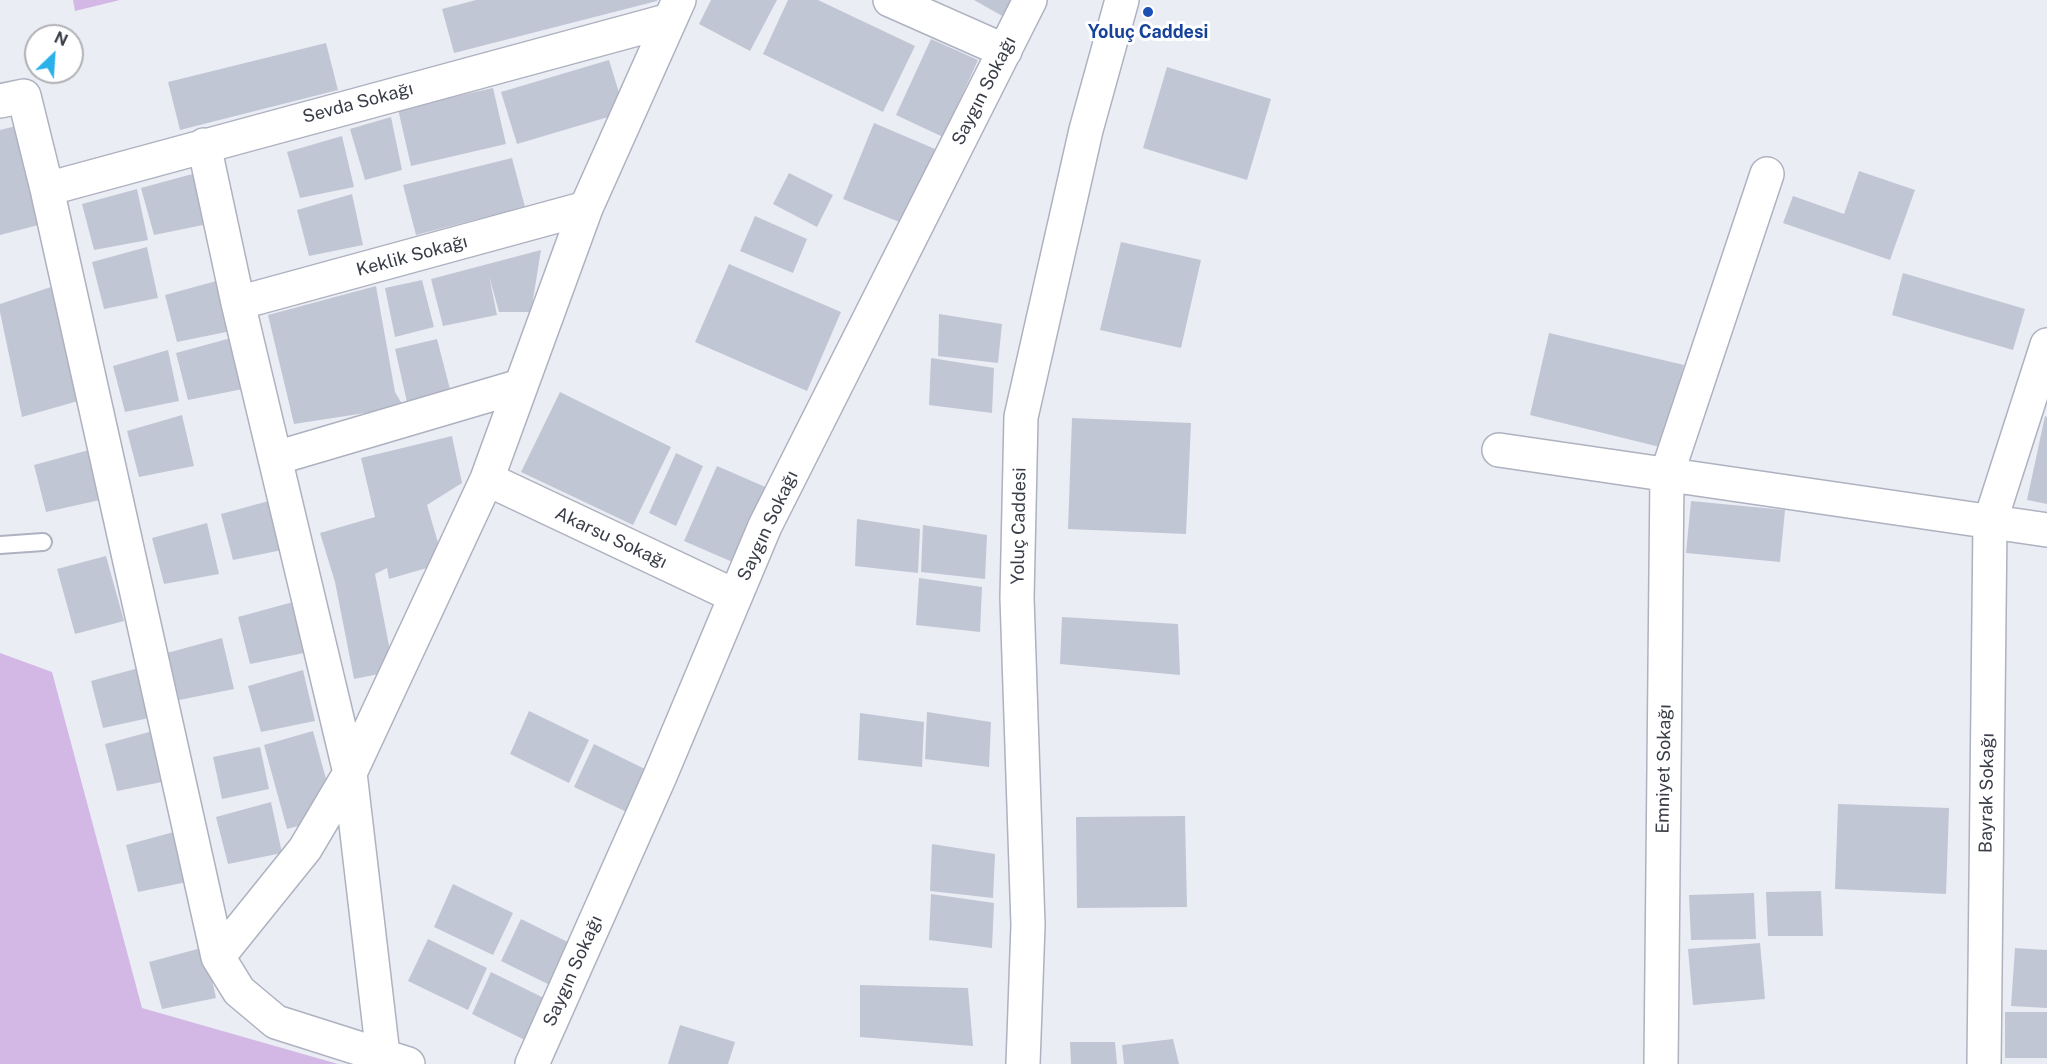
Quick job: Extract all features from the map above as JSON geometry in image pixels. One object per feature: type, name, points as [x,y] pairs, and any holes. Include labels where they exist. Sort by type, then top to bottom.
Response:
[{"type":"street","points":[[890,0],[1005,51]]},
{"type":"street","name":"Saygın Sokağı","points":[[532,1064],[655,786],[765,526],[1030,0]]},
{"type":"street","name":"Yoluç Caddesi","points":[[1023,1064],[1028,926],[1017,598],[1021,417],[1086,130],[1122,0]]},
{"type":"street","points":[[218,957],[305,849],[350,773],[487,479],[586,208],[675,10]]},
{"type":"street","name":"Sevda Sokağı","points":[[47,189],[675,10]]},
{"type":"street","points":[[0,101],[24,96],[47,189],[218,957],[239,990],[276,1022],[395,1060],[350,773],[238,303],[204,145]]},
{"type":"street","name":"Emniyet Sokağı","points":[[1661,1064],[1667,474],[1767,174]]},
{"type":"street","name":"Keklik Sokağı","points":[[238,303],[586,208]]},
{"type":"street","name":"Bayrak Sokağı","points":[[1984,1064],[1990,522],[2047,345]]},
{"type":"street","points":[[276,458],[520,386]]},
{"type":"street","points":[[1499,450],[2047,530]]},
{"type":"street","name":"Akarsu Sokağı","points":[[487,479],[735,596]]},
{"type":"lane","points":[[0,545],[43,542]]},
{"type":"shaded area","points":[[73,0],[120,0],[75,11]]},
{"type":"shaded area","points":[[0,653],[52,672],[142,1008],[338,1064],[0,1064]]},
{"type":"building","points":[[476,0],[657,1],[454,53],[442,9]]},
{"type":"building","points":[[711,0],[777,0],[750,51],[699,24]]},
{"type":"building","points":[[788,0],[818,0],[915,46],[883,112],[763,54]]},
{"type":"building","points":[[974,0],[1013,0],[1004,17]]},
{"type":"building","points":[[931,39],[978,60],[943,137],[896,115]]},
{"type":"building","points":[[326,43],[338,90],[180,130],[168,82]]},
{"type":"building","points":[[609,60],[625,112],[517,144],[501,92]]},
{"type":"building","points":[[1167,67],[1271,99],[1247,180],[1143,148]]},
{"type":"building","points":[[493,88],[506,144],[411,166],[398,109]]},
{"type":"building","points":[[391,117],[402,170],[365,180],[350,129]]},
{"type":"building","points":[[874,123],[935,149],[904,224],[843,199]]},
{"type":"building","points":[[20,125],[46,223],[0,235],[0,130]]},
{"type":"building","points":[[342,136],[354,187],[300,198],[287,152]]},
{"type":"building","points":[[512,158],[525,207],[416,235],[403,185]]},
{"type":"building","points":[[1859,171],[1915,190],[1890,260],[1783,223],[1793,196],[1844,214]]},
{"type":"building","points":[[196,173],[208,224],[154,235],[141,188]]},
{"type":"building","points":[[789,173],[833,195],[817,227],[773,204]]},
{"type":"building","points":[[137,189],[148,240],[94,250],[82,204]]},
{"type":"building","points":[[352,194],[363,245],[309,256],[297,210]]},
{"type":"building","points":[[755,216],[807,239],[793,273],[740,251]]},
{"type":"building","points":[[1121,242],[1201,260],[1181,348],[1100,330]]},
{"type":"building","points":[[147,247],[158,298],[104,309],[92,262]]},
{"type":"building","points":[[541,250],[531,312],[499,312],[489,276],[497,315],[443,326],[431,279]]},
{"type":"building","points":[[729,264],[841,312],[807,391],[695,342]]},
{"type":"building","points":[[1903,273],[2025,309],[2013,350],[1892,315]]},
{"type":"building","points":[[220,280],[231,331],[177,342],[165,295]]},
{"type":"building","points":[[422,280],[434,327],[395,337],[385,288]]},
{"type":"building","points":[[376,286],[395,392],[404,407],[294,424],[268,315]]},
{"type":"building","points":[[51,287],[78,401],[22,417],[0,304]]},
{"type":"building","points":[[939,314],[1002,324],[998,363],[938,356]]},
{"type":"building","points":[[1549,333],[1684,365],[1664,448],[1530,415]]},
{"type":"building","points":[[231,338],[243,389],[188,400],[176,353]]},
{"type":"building","points":[[437,339],[451,393],[407,402],[395,349]]},
{"type":"building","points":[[168,350],[179,401],[125,412],[113,366]]},
{"type":"building","points":[[931,358],[994,368],[992,413],[929,405]]},
{"type":"building","points":[[560,392],[671,447],[633,525],[521,472]]},
{"type":"building","points":[[182,415],[194,466],[139,477],[127,431]]},
{"type":"building","points":[[2045,416],[2047,417],[2047,504],[2027,500]]},
{"type":"building","points":[[1072,418],[1191,423],[1186,534],[1068,529]]},
{"type":"building","points":[[452,436],[462,483],[427,505],[444,563],[389,579],[387,568],[375,574],[394,671],[354,679],[335,582],[320,533],[375,517],[361,458]]},
{"type":"building","points":[[89,450],[100,500],[46,512],[34,465]]},
{"type":"building","points":[[676,453],[703,466],[676,526],[649,513]]},
{"type":"building","points":[[717,466],[770,489],[737,564],[684,541]]},
{"type":"building","points":[[276,499],[287,549],[233,560],[221,514]]},
{"type":"building","points":[[1691,501],[1785,510],[1780,562],[1686,553]]},
{"type":"building","points":[[857,519],[920,529],[918,573],[855,566]]},
{"type":"building","points":[[207,523],[219,574],[164,584],[152,538]]},
{"type":"building","points":[[923,525],[987,535],[985,579],[921,572]]},
{"type":"building","points":[[106,556],[124,621],[75,634],[57,569]]},
{"type":"building","points":[[919,578],[982,587],[980,632],[916,625]]},
{"type":"building","points":[[293,602],[304,653],[250,664],[238,617]]},
{"type":"building","points":[[1062,617],[1178,624],[1180,675],[1060,664]]},
{"type":"building","points":[[222,638],[234,689],[179,700],[167,653]]},
{"type":"building","points":[[146,666],[158,716],[103,728],[91,681]]},
{"type":"building","points":[[303,670],[315,721],[261,732],[248,686]]},
{"type":"building","points":[[529,711],[589,740],[569,783],[510,754]]},
{"type":"building","points":[[927,712],[991,722],[989,767],[925,759]]},
{"type":"building","points":[[860,713],[924,722],[922,767],[858,760]]},
{"type":"building","points":[[160,729],[172,780],[117,791],[105,744]]},
{"type":"building","points":[[313,731],[329,790],[313,822],[287,829],[264,745]]},
{"type":"building","points":[[594,744],[653,773],[633,815],[574,787]]},
{"type":"building","points":[[260,747],[269,789],[222,799],[213,757]]},
{"type":"building","points":[[271,802],[282,853],[228,864],[216,817]]},
{"type":"building","points":[[1838,804],[1949,808],[1946,894],[1835,889]]},
{"type":"building","points":[[1185,816],[1187,907],[1077,908],[1076,817]]},
{"type":"building","points":[[181,830],[192,881],[138,892],[126,845]]},
{"type":"building","points":[[932,844],[995,854],[993,898],[930,891]]},
{"type":"building","points":[[453,884],[513,913],[493,955],[434,927]]},
{"type":"building","points":[[1821,891],[1823,936],[1768,936],[1766,892]]},
{"type":"building","points":[[1754,893],[1756,939],[1691,940],[1689,895]]},
{"type":"building","points":[[931,894],[994,903],[992,948],[929,940]]},
{"type":"building","points":[[521,919],[580,948],[560,990],[501,961]]},
{"type":"building","points":[[428,939],[487,968],[468,1010],[408,981]]},
{"type":"building","points":[[1760,943],[1765,999],[1693,1005],[1688,949]]},
{"type":"building","points":[[205,947],[216,998],[162,1009],[149,962]]},
{"type":"building","points":[[2015,948],[2047,950],[2047,1008],[2011,1006]]},
{"type":"building","points":[[491,972],[550,1001],[531,1043],[472,1014]]},
{"type":"building","points":[[860,985],[968,988],[973,1046],[860,1037]]},
{"type":"building","points":[[2005,1012],[2047,1012],[2047,1058],[2005,1058]]},
{"type":"building","points":[[680,1025],[735,1042],[728,1064],[668,1064]]},
{"type":"building","points":[[1173,1039],[1179,1064],[1124,1064],[1122,1045]]},
{"type":"building","points":[[1070,1042],[1115,1042],[1117,1064],[1071,1064]]},
{"type":"place","name":"Yoluç Caddesi","points":[[1148,12]]}]
